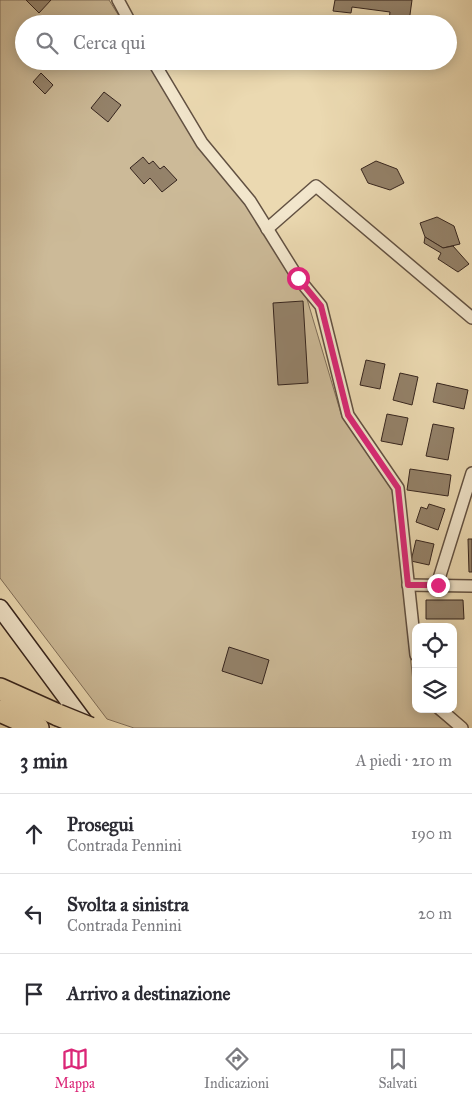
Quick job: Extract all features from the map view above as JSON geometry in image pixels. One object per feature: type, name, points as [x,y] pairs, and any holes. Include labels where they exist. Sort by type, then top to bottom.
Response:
[{"type":"highway","points":[[0,689],[89,728]]},
{"type":"highway","points":[[0,711],[38,728]]},
{"type":"main road","points":[[0,608],[89,728]]},
{"type":"street","points":[[118,0],[126,15]]},
{"type":"street","points":[[158,70],[202,143],[250,201],[298,278],[321,306],[348,415],[398,488],[412,623]]},
{"type":"street","points":[[267,229],[316,186],[472,318]]},
{"type":"street","points":[[438,585],[472,473]]},
{"type":"street","points":[[408,585],[472,586]]},
{"type":"street","points":[[445,713],[462,728]]},
{"type":"shaded area","points":[[0,0],[109,0],[118,15],[15,15],[15,70],[152,70],[196,143],[247,207],[307,299],[342,417],[392,490],[412,672],[412,713],[434,713],[453,728],[134,728],[107,719],[0,578]]},
{"type":"building","points":[[26,0],[51,0],[39,13]]},
{"type":"building","points":[[335,0],[412,0],[410,15],[390,15],[390,12],[352,7],[351,13],[333,11]]},
{"type":"building","points":[[41,73],[53,85],[45,94],[33,82]]},
{"type":"building","points":[[104,92],[121,105],[108,122],[91,108]]},
{"type":"building","points":[[143,157],[149,164],[153,161],[160,169],[164,166],[177,180],[162,192],[150,178],[144,184],[130,168]]},
{"type":"building","points":[[376,161],[397,169],[404,183],[390,190],[368,183],[361,169]]},
{"type":"building","points":[[437,217],[454,226],[460,244],[443,248],[425,237],[420,223]]},
{"type":"building","points":[[425,237],[443,248],[453,246],[469,264],[458,272],[438,259],[441,253],[424,243]]},
{"type":"building","points":[[303,301],[308,383],[278,385],[273,303]]},
{"type":"building","points":[[366,360],[385,364],[380,389],[360,385]]},
{"type":"building","points":[[400,373],[418,377],[412,405],[393,400]]},
{"type":"building","points":[[437,383],[468,390],[464,409],[433,402]]},
{"type":"building","points":[[387,414],[408,418],[402,445],[381,441]]},
{"type":"building","points":[[433,424],[454,428],[448,460],[426,456]]},
{"type":"building","points":[[410,469],[451,475],[448,496],[407,490]]},
{"type":"building","points":[[429,504],[445,509],[438,530],[416,522],[421,507],[427,509]]},
{"type":"building","points":[[468,539],[472,539],[472,572],[469,572]]},
{"type":"building","points":[[416,540],[434,544],[429,565],[411,561]]},
{"type":"building","points":[[426,600],[463,600],[464,619],[426,619]]},
{"type":"building","points":[[229,647],[269,660],[262,684],[222,671]]},
{"type":"route","points":[[298,278],[321,306],[348,415],[398,488],[408,585],[438,585]]}]
